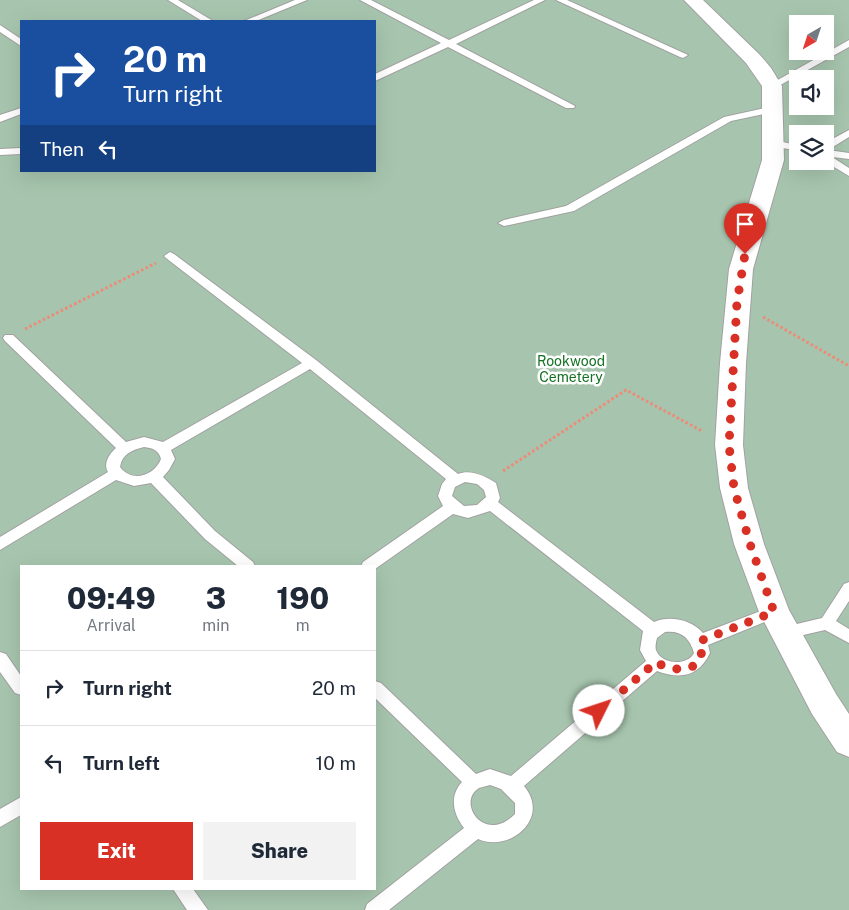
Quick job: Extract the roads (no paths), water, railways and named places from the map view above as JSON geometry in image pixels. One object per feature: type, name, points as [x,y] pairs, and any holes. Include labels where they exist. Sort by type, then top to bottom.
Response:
[{"type":"street","points":[[693,0],[764,72],[772,86],[774,109],[785,145],[773,160],[741,268],[737,302],[729,445],[734,488],[750,544],[780,623],[824,704],[849,742]]},
{"type":"lane","points":[[172,0],[206,20]]},
{"type":"lane","points":[[252,20],[303,0]]},
{"type":"lane","points":[[364,0],[451,43],[570,106]]},
{"type":"lane","points":[[376,78],[541,0]]},
{"type":"lane","points":[[560,0],[683,55]]},
{"type":"lane","points":[[0,28],[20,42]]},
{"type":"lane","points":[[772,86],[849,43]]},
{"type":"lane","points":[[504,223],[570,209],[728,119],[774,109]]},
{"type":"lane","points":[[0,119],[20,111]]},
{"type":"lane","points":[[834,142],[849,133]]},
{"type":"lane","points":[[0,152],[20,151]]},
{"type":"lane","points":[[834,154],[849,156]]},
{"type":"lane","points":[[834,164],[849,173]]},
{"type":"lane","points":[[170,256],[311,363],[456,480]]},
{"type":"lane","points":[[9,338],[124,448]]},
{"type":"lane","points":[[163,448],[311,363]]},
{"type":"lane","points":[[144,442],[153,443],[163,448],[168,459],[166,466],[154,477],[136,481],[122,478],[116,474],[113,462],[116,455],[124,448],[144,442]]},
{"type":"lane","points":[[0,544],[116,474]]},
{"type":"lane","points":[[154,477],[210,535],[247,565]]},
{"type":"lane","points":[[473,477],[486,482],[493,492],[490,504],[477,512],[467,513],[452,507],[445,496],[449,484],[456,480],[473,477]]},
{"type":"lane","points":[[490,504],[654,630]]},
{"type":"lane","points":[[369,565],[452,507]]},
{"type":"lane","points":[[827,623],[849,588]]},
{"type":"lane","points":[[700,641],[780,623],[827,623],[849,637]]},
{"type":"lane","points":[[661,626],[678,626],[695,634],[700,641],[701,656],[691,667],[683,670],[673,670],[656,662],[647,649],[649,636],[654,630],[661,626]]},
{"type":"lane","points":[[0,659],[20,687]]},
{"type":"lane","points":[[513,785],[656,662]]},
{"type":"lane","points":[[376,689],[473,782]]},
{"type":"lane","points":[[490,777],[501,778],[513,785],[520,793],[524,812],[516,826],[506,832],[486,833],[476,829],[466,819],[461,804],[462,794],[473,782],[490,777]]},
{"type":"lane","points":[[0,819],[20,806]]},
{"type":"lane","points":[[374,910],[476,829]]},
{"type":"lane","points":[[183,890],[199,910]]},
{"type":"park label","name":"Rookwood Cemetery","points":[[571,370]]}]
